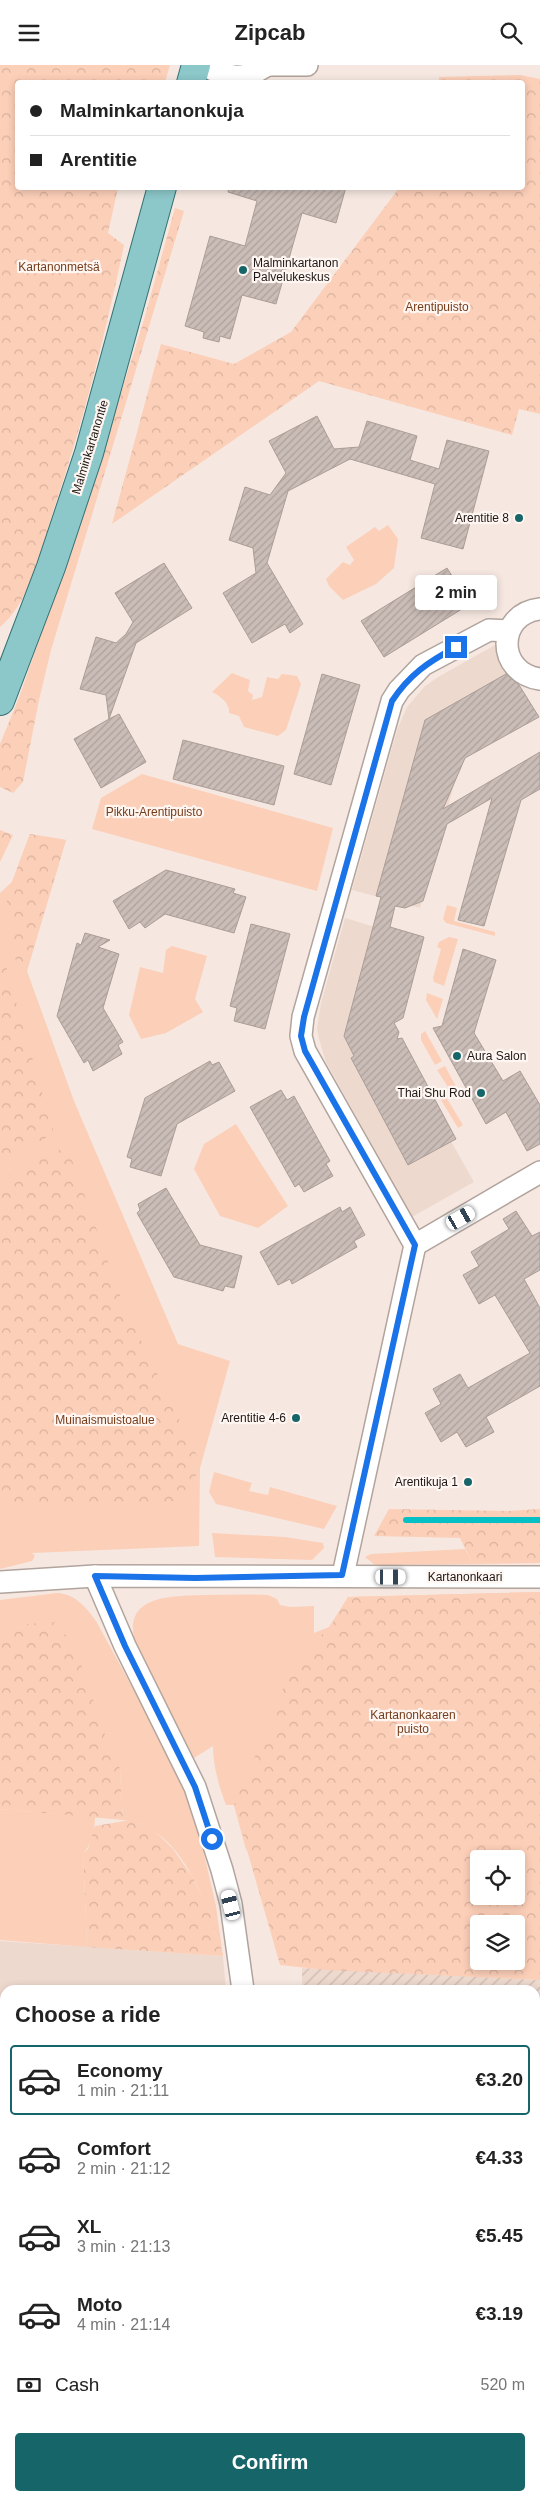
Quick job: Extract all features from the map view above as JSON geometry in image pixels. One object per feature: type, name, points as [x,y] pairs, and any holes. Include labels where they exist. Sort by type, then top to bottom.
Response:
[{"type":"main road","points":[[192,80],[196,65]]},
{"type":"main road","name":"Malminkartanontie","points":[[3,684],[51,567],[90,453],[161,190]]},
{"type":"street","points":[[202,65],[230,77],[251,76],[265,66],[307,65]]},
{"type":"street","points":[[540,609],[527,612],[517,619],[509,631],[507,644],[511,661],[520,672],[540,679]]},
{"type":"street","points":[[342,1575],[415,1245],[305,1051],[301,1036],[304,1017],[392,701],[423,665],[489,630],[509,631]]},
{"type":"street","points":[[415,1245],[540,1172]]},
{"type":"street","name":"Kartanonkaari","points":[[0,1582],[95,1576],[195,1578],[342,1575],[540,1577]]},
{"type":"street","points":[[95,1576],[125,1646],[195,1787],[222,1869],[231,1905],[242,1985]]},
{"type":"shaded area","points":[[495,645],[531,708],[465,745],[420,908],[352,890],[397,730],[407,707],[424,687],[438,677]]},
{"type":"shaded area","points":[[345,918],[412,938],[386,1026],[474,1182],[412,1217],[326,1062],[319,1039],[317,1028],[321,1003]]},
{"type":"shaded area","points":[[0,1941],[223,1956],[226,1985],[0,1985]]},
{"type":"shaded area","points":[[302,1968],[540,1980],[540,1985],[302,1985]]},
{"type":"green space","name":"Kartanonmetsä","points":[[0,65],[170,65],[166,80],[15,80],[15,190],[118,190],[108,233],[124,245],[92,381],[38,560],[19,605],[0,627]]},
{"type":"green space","name":"Arentipuisto","points":[[521,75],[540,79],[540,414],[519,409],[512,435],[319,381],[112,524],[161,344],[234,364],[291,332],[398,190],[525,190],[525,80],[439,80],[439,77]]},
{"type":"green space","points":[[175,208],[184,211],[98,495],[90,492],[143,323]]},
{"type":"green space","points":[[90,492],[98,495],[51,650],[39,700],[20,695]]},
{"type":"green space","points":[[388,525],[398,539],[394,568],[376,584],[343,600],[329,586],[326,579],[343,562],[350,565],[354,560],[346,547],[375,527],[379,531]]},
{"type":"green space","points":[[232,673],[250,680],[248,691],[253,695],[252,700],[262,697],[267,677],[278,679],[282,674],[297,676],[301,684],[286,730],[278,736],[244,727],[239,716],[229,713],[226,703],[212,692]]},
{"type":"green space","points":[[20,695],[39,700],[23,782],[13,793],[0,787],[0,744]]},
{"type":"green space","name":"Pikku-Arentipuisto","points":[[142,774],[333,828],[317,891],[92,829],[101,798]]},
{"type":"green space","points":[[0,830],[13,835],[0,862]]},
{"type":"green space","name":"Muinaismuistoalue","points":[[30,834],[66,840],[27,971],[74,1101],[178,1344],[230,1361],[200,1468],[199,1546],[32,1553],[35,1556],[32,1561],[0,1569],[0,893],[12,882]]},
{"type":"green space","points":[[30,834],[66,840],[27,970],[16,962],[5,889],[12,882]]},
{"type":"green space","points":[[447,905],[457,908],[454,921],[495,932],[495,936],[446,923],[443,919]]},
{"type":"green space","points":[[449,937],[458,939],[444,986],[434,982],[433,978],[441,949],[437,947],[439,942]]},
{"type":"green space","points":[[0,946],[54,1133],[0,1165]]},
{"type":"green space","points":[[172,946],[207,956],[195,999],[203,1012],[166,1033],[141,1039],[129,1015],[140,967],[163,973],[166,950]]},
{"type":"green space","points":[[427,993],[443,999],[437,1019],[426,1000]]},
{"type":"green space","points":[[425,1031],[442,1061],[435,1065],[421,1040],[421,1034]]},
{"type":"green space","points":[[445,1066],[460,1094],[456,1097],[437,1070]]},
{"type":"green space","points":[[446,1097],[463,1125],[458,1128],[441,1100]]},
{"type":"green space","points":[[236,1124],[288,1206],[258,1228],[220,1216],[194,1169],[204,1144]]},
{"type":"green space","points":[[67,1146],[122,1301],[198,1458],[194,1481],[184,1501],[0,1507],[0,1180]]},
{"type":"green space","points":[[214,1472],[252,1483],[249,1491],[268,1495],[270,1487],[337,1506],[324,1529],[216,1504],[209,1492]]},
{"type":"green space","points":[[389,1509],[509,1511],[540,1509],[540,1563],[473,1564],[460,1538],[374,1536]]},
{"type":"green space","points":[[212,1533],[285,1537],[323,1543],[324,1548],[312,1560],[215,1557]]},
{"type":"green space","points":[[465,1549],[473,1564],[375,1565],[365,1557],[371,1554]]},
{"type":"green space","points":[[540,1592],[246,1850],[234,1805],[226,1805],[221,1791],[215,1769],[213,1746],[194,1758],[137,1648],[133,1631],[135,1617],[141,1608],[163,1598],[177,1596],[268,1595],[277,1599],[280,1605],[290,1607],[314,1606],[314,1633],[329,1627],[348,1597]]},
{"type":"green space","name":"Kartanonkaaren puisto","points":[[540,1592],[540,1980],[326,1970],[280,1965],[234,1805],[264,1735],[273,1731],[279,1698],[292,1668],[335,1620],[348,1597]]},
{"type":"green space","points":[[57,1593],[75,1599],[84,1606],[96,1621],[178,1771],[204,1854],[216,1906],[223,1956],[201,1893],[177,1853],[162,1837],[144,1825],[123,1820],[120,1769],[0,1756],[0,1600]]},
{"type":"green space","points":[[55,1622],[75,1646],[106,1738],[120,1769],[123,1820],[0,1809],[0,1626]]},
{"type":"green space","points":[[0,1809],[95,1817],[89,1846],[83,1853],[87,1947],[0,1940]]},
{"type":"green space","points":[[130,1820],[152,1828],[173,1849],[192,1876],[210,1912],[223,1956],[87,1947],[83,1853],[88,1849],[95,1826]]},
{"type":"building","name":"Malminkartanon Palvelukeskus","points":[[228,190],[345,190],[336,223],[302,213],[276,304],[242,295],[230,339],[220,336],[219,342],[203,338],[204,332],[185,326],[210,236],[245,246],[257,201],[228,192]]},
{"type":"building","points":[[317,416],[334,449],[359,447],[367,421],[417,436],[410,460],[439,469],[447,440],[489,451],[463,549],[421,538],[435,484],[350,459],[288,491],[267,563],[303,624],[290,633],[285,624],[252,643],[223,593],[256,573],[253,548],[229,540],[245,487],[270,495],[286,473],[269,441]]},
{"type":"building","points":[[164,563],[192,608],[136,643],[109,719],[106,695],[80,689],[96,637],[116,643],[126,634],[133,622],[115,593]]},
{"type":"building","points":[[447,568],[470,604],[384,657],[361,621]]},
{"type":"building","points":[[322,674],[360,685],[331,785],[294,774]]},
{"type":"building","points":[[506,674],[519,685],[539,717],[465,758],[443,809],[540,752],[540,789],[521,800],[484,926],[458,920],[492,798],[447,824],[423,901],[405,908],[395,906],[390,927],[424,937],[403,1018],[394,1023],[399,1032],[397,1039],[402,1038],[456,1139],[408,1165],[351,1058],[354,1056],[344,1036],[381,897],[376,896],[425,720]]},
{"type":"building","points":[[119,714],[146,762],[101,788],[74,739]]},
{"type":"building","points":[[183,740],[284,766],[274,805],[173,779]]},
{"type":"building","points":[[166,870],[235,889],[233,893],[246,897],[234,933],[165,914],[145,928],[140,922],[129,929],[113,901]]},
{"type":"building","points":[[251,924],[290,934],[265,1029],[234,1021],[237,1008],[230,1006]]},
{"type":"building","points":[[85,933],[110,940],[98,947],[119,954],[103,1008],[123,1042],[118,1045],[122,1054],[93,1071],[88,1060],[84,1063],[57,1016],[77,943],[81,945]]},
{"type":"building","points":[[463,949],[496,960],[474,1033],[503,1081],[520,1071],[540,1105],[540,1144],[527,1151],[506,1112],[486,1124],[433,1028],[442,1026]]},
{"type":"building","points":[[210,1061],[212,1065],[219,1062],[235,1091],[177,1124],[161,1176],[130,1167],[132,1159],[127,1157],[145,1098]]},
{"type":"building","points":[[281,1090],[287,1100],[294,1096],[330,1161],[326,1164],[333,1176],[304,1192],[299,1184],[295,1187],[250,1107]]},
{"type":"building","points":[[166,1188],[200,1245],[242,1256],[234,1288],[225,1286],[223,1291],[174,1277],[137,1213],[140,1210],[138,1204]]},
{"type":"building","points":[[340,1207],[342,1212],[350,1207],[365,1235],[354,1241],[357,1247],[292,1284],[290,1279],[278,1285],[260,1252]]},
{"type":"building","points":[[516,1211],[532,1236],[540,1232],[540,1270],[524,1279],[540,1308],[540,1386],[486,1417],[494,1432],[466,1447],[457,1432],[441,1442],[425,1413],[441,1404],[433,1389],[460,1374],[468,1388],[530,1353],[495,1295],[479,1304],[463,1275],[479,1266],[471,1252],[509,1229],[503,1219]]},
{"type":"waterway","points":[[406,1520],[540,1520]]},
{"type":"place","name":"Malminkartanon Palvelukeskus","points":[[243,270]]},
{"type":"place","name":"Arentitie 8","points":[[519,518]]},
{"type":"place","name":"Aura Salon","points":[[457,1056]]},
{"type":"place","name":"Thai Shu Rod","points":[[481,1093]]},
{"type":"place","name":"Arentitie 4-6","points":[[296,1418]]},
{"type":"place","name":"Arentikuja 1","points":[[468,1482]]},
{"type":"route","points":[[212,1839],[195,1787],[125,1646],[95,1576],[195,1578],[342,1575],[415,1245],[412,1236],[305,1051],[301,1036],[304,1017],[334,905],[392,701],[423,665],[456,647]]}]
